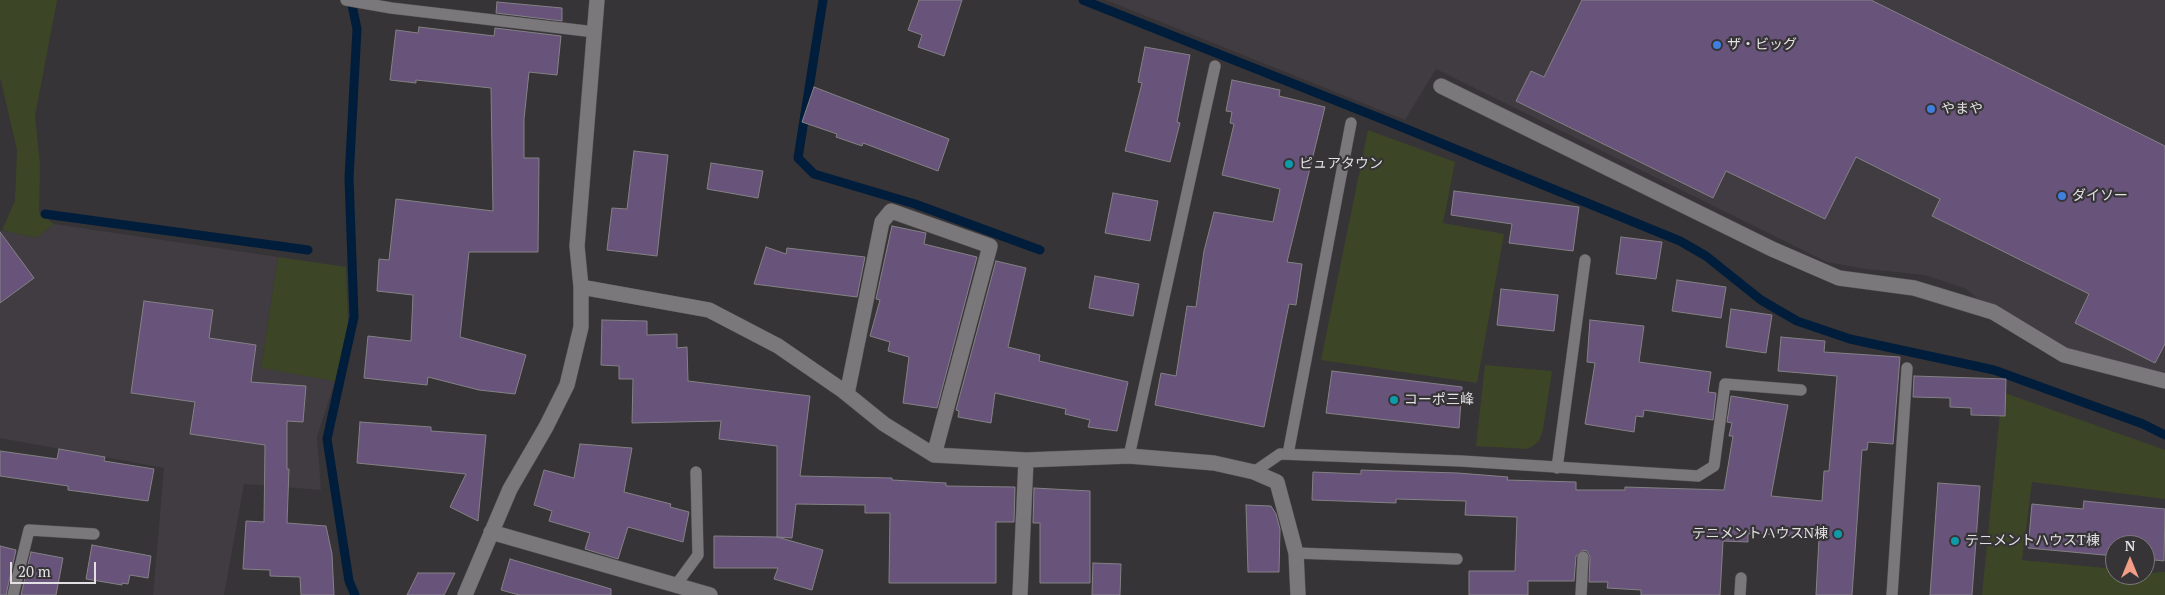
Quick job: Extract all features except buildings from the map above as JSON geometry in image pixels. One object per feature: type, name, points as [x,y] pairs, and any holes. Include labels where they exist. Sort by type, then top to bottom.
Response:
[{"type":"street","points":[[465,595],[510,489],[546,427],[567,385],[581,327],[581,287],[577,246],[597,0]]},
{"type":"street","points":[[1441,86],[1772,248],[1839,278],[1914,288],[1993,312],[2064,355],[2165,381]]},
{"type":"street","points":[[847,394],[882,222],[891,211],[990,246],[934,455]]},
{"type":"street","points":[[581,287],[709,310],[778,346],[847,394],[884,424],[934,455],[1026,460],[1129,456],[1214,463],[1254,472],[1277,482],[1296,553],[1298,595]]},
{"type":"street","points":[[1020,595],[1026,460]]},
{"type":"street","points":[[491,532],[710,595]]},
{"type":"lane","points":[[346,0],[391,8],[595,32]]},
{"type":"lane","points":[[1129,456],[1215,66]]},
{"type":"lane","points":[[1288,454],[1351,123]]},
{"type":"lane","points":[[1557,468],[1585,260]]},
{"type":"lane","points":[[1892,595],[1908,368]]},
{"type":"lane","points":[[1254,472],[1280,454],[1288,454],[1461,461],[1698,476],[1714,466],[1724,384],[1801,390]]},
{"type":"lane","points":[[676,585],[698,555],[696,472]]},
{"type":"lane","points":[[13,595],[29,530],[94,534]]},
{"type":"lane","points":[[1296,553],[1457,559]]},
{"type":"lane","points":[[1581,595],[1583,557]]},
{"type":"lane","points":[[1740,595],[1741,578]]},
{"type":"shaded area","points":[[1106,0],[2165,0],[2165,381],[2064,355],[1993,312],[1966,289],[1925,275],[1865,269],[1827,262],[1436,69],[1405,120]]},
{"type":"shaded area","points":[[54,224],[278,257],[261,367],[335,381],[317,437],[321,490],[244,484],[224,595],[153,595],[164,468],[0,438],[0,232],[2,230],[36,238]]},
{"type":"green space","points":[[0,0],[57,0],[35,116],[40,165],[39,212],[54,224],[36,238],[2,230],[15,201],[17,150],[0,77]]},
{"type":"green space","points":[[1368,130],[1455,162],[1443,223],[1504,234],[1477,383],[1321,360]]},
{"type":"green space","points":[[278,257],[346,267],[348,324],[335,381],[261,368]]},
{"type":"green space","points":[[1485,365],[1552,371],[1543,429],[1539,441],[1533,446],[1527,449],[1476,446]]},
{"type":"green space","points":[[2002,392],[2165,450],[2165,499],[2032,482],[2022,560],[2105,568],[2105,585],[2155,585],[2155,573],[2165,572],[2165,595],[1982,595]]},
{"type":"waterway","points":[[351,0],[357,29],[349,178],[354,317],[327,439],[349,581],[355,595]]},
{"type":"waterway","points":[[823,0],[798,158],[814,174],[915,204],[1040,250]]},
{"type":"waterway","points":[[1083,0],[1382,119],[1680,241],[1706,256],[1761,300],[1797,321],[1850,339],[1994,370],[2143,424],[2165,435]]},
{"type":"waterway","points":[[45,214],[308,250]]},
{"type":"place","name":"ザ・ビッグ","points":[[1717,45]]},
{"type":"place","name":"やまや","points":[[1931,109]]},
{"type":"place","name":"ピュアタウン","points":[[1289,164]]},
{"type":"place","name":"ダイソー","points":[[2062,196]]},
{"type":"place","name":"コーポ三峰","points":[[1394,400]]},
{"type":"place","name":"テニメントハウスN棟","points":[[1838,534]]},
{"type":"place","name":"テニメントハウスT棟","points":[[1955,541]]}]
